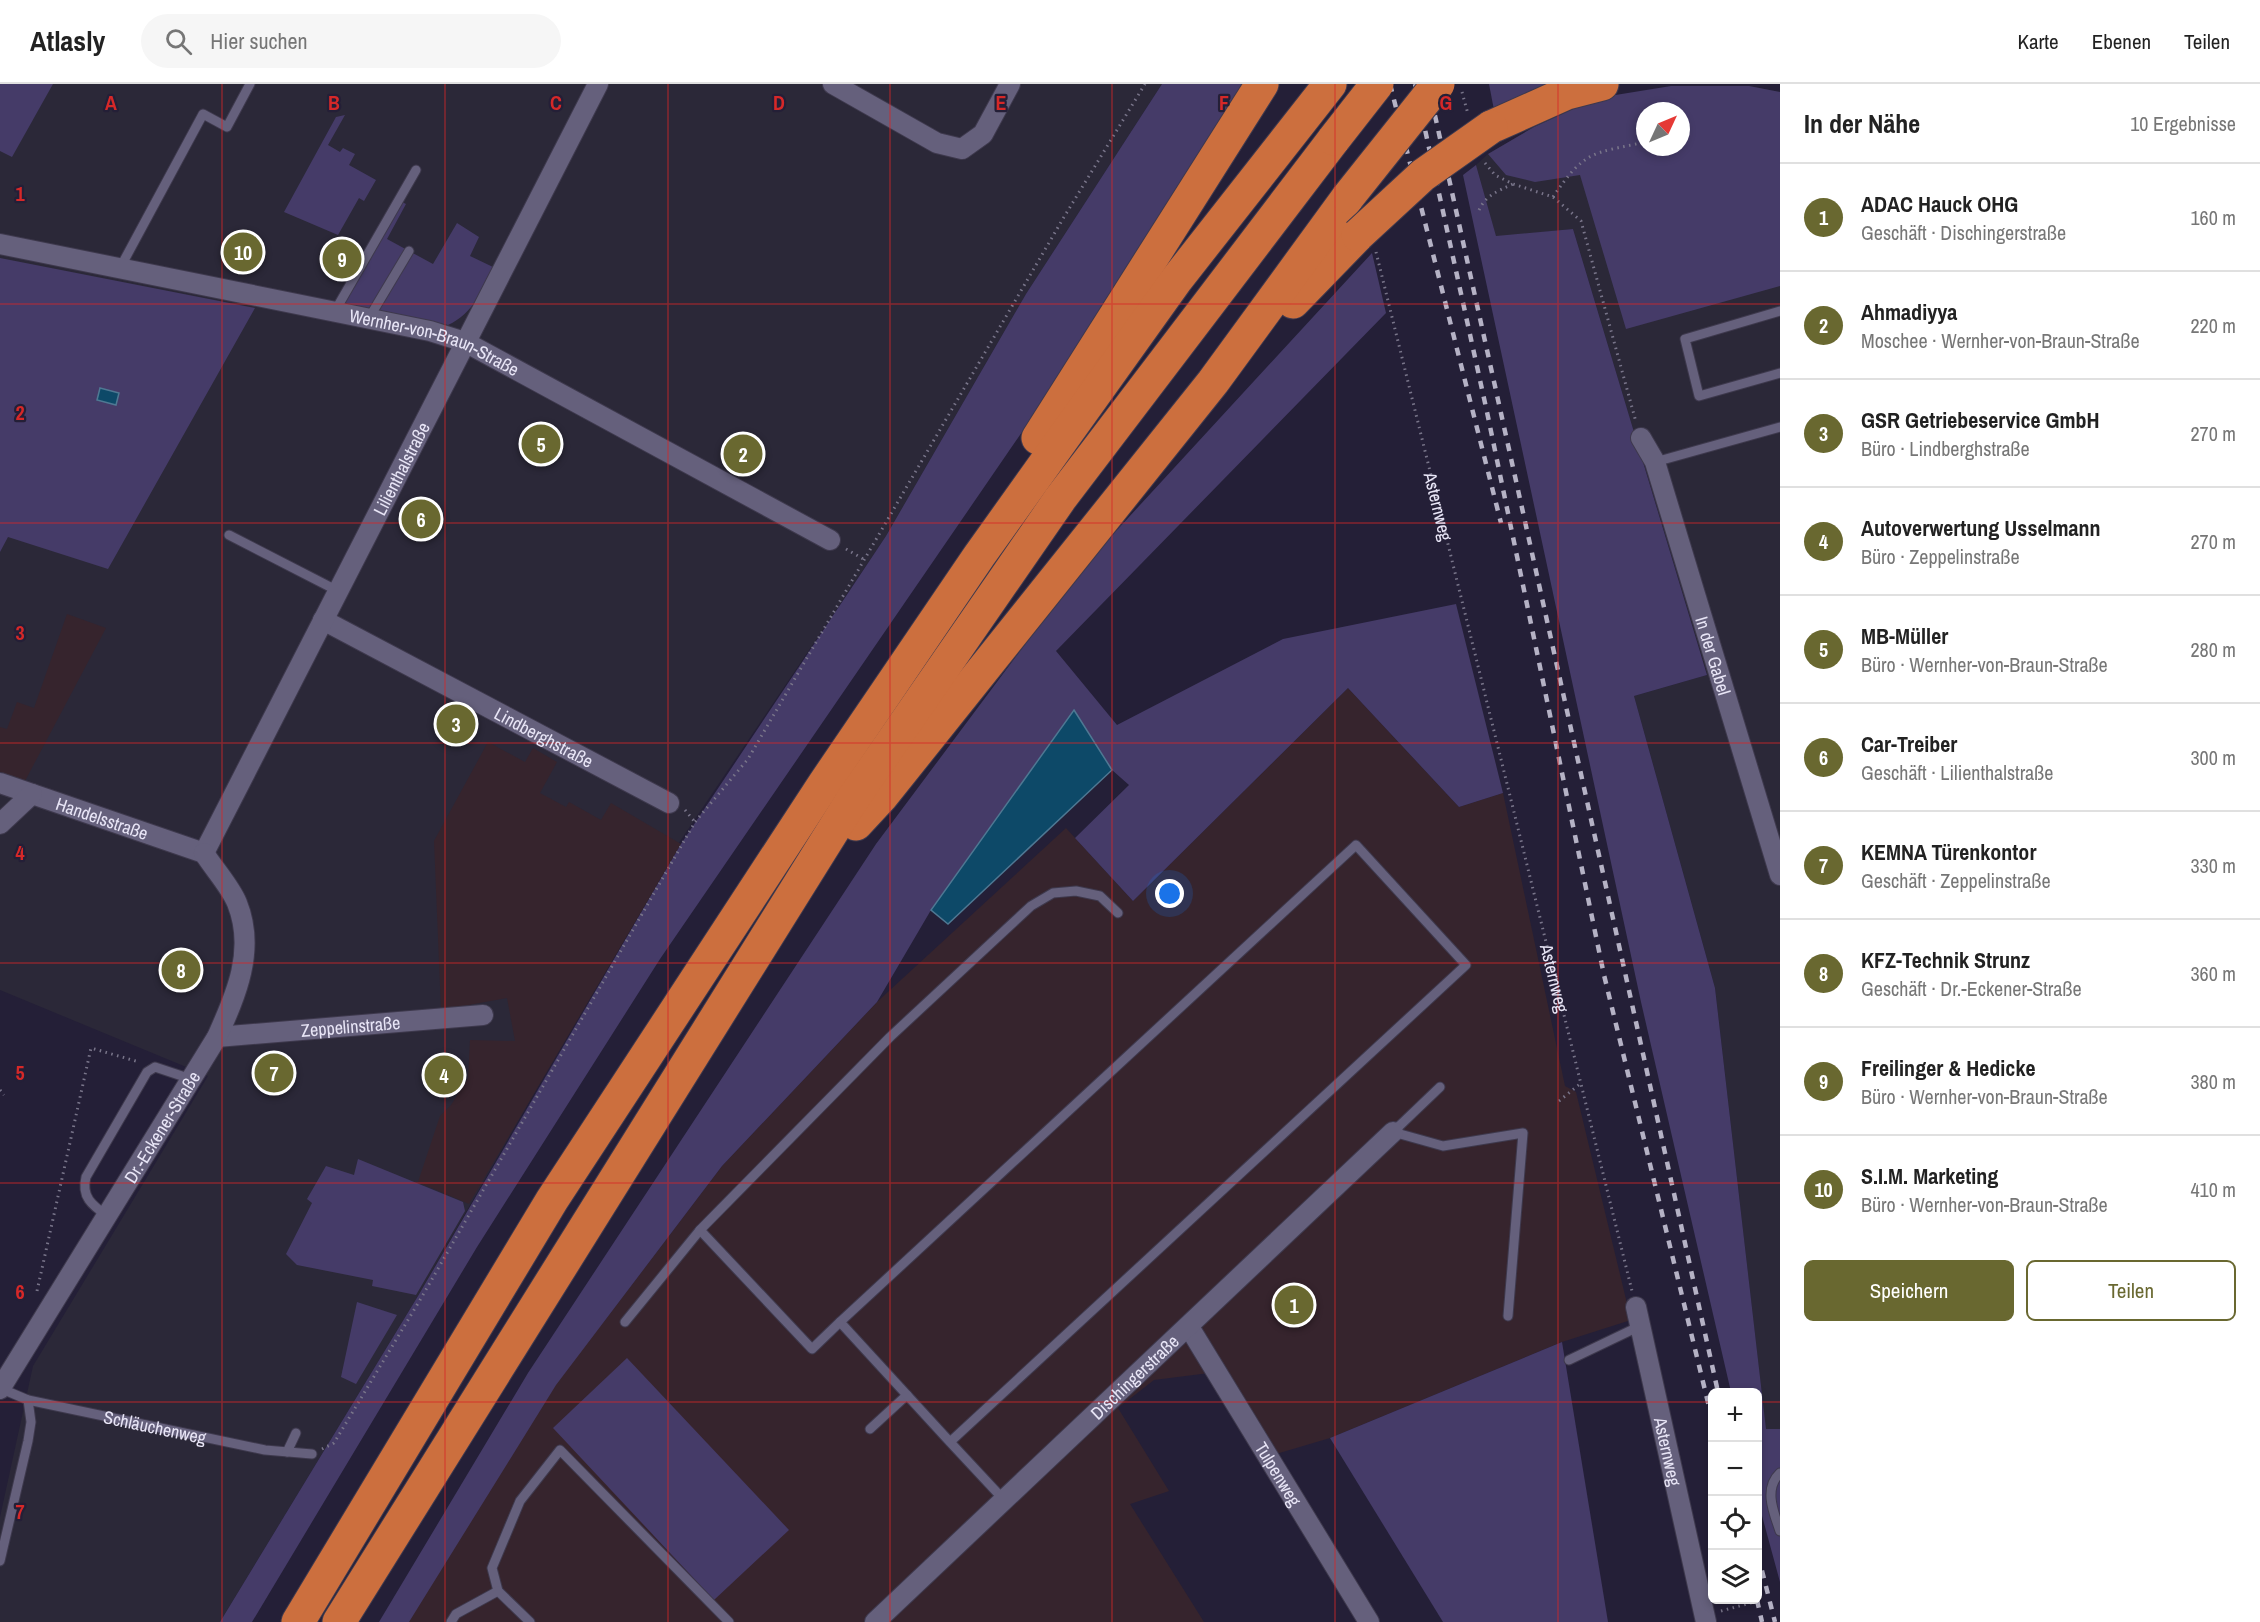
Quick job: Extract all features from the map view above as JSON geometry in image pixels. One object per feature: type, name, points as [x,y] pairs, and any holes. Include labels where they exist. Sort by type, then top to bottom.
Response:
[{"type":"highway","points":[[979,556],[993,509],[1262,84]]},
{"type":"highway","points":[[339,1622],[791,894],[852,800],[1060,499],[1377,84]]},
{"type":"highway","points":[[791,894],[882,796],[1214,382],[1348,197],[1438,84]]},
{"type":"highway","points":[[1214,382],[1358,235],[1423,175],[1567,93],[1602,84]]},
{"type":"highway","points":[[298,1622],[552,1200],[818,794],[979,556],[1177,279],[1327,88]]},
{"type":"street","name":"Lilienthalstraße","points":[[204,853],[598,84]]},
{"type":"street","points":[[833,84],[937,143],[962,149],[983,134],[1010,84]]},
{"type":"street","name":"Wernher-von-Braun-Straße","points":[[0,244],[120,268],[141,279],[335,311],[430,331],[465,342],[830,540]]},
{"type":"street","name":"In der Gabel","points":[[1641,438],[1654,462],[1780,875]]},
{"type":"street","name":"Lindberghstraße","points":[[323,620],[669,803]]},
{"type":"street","name":"Handelsstraße","points":[[0,783],[204,853]]},
{"type":"street","points":[[0,824],[33,794]]},
{"type":"street","name":"Dr.-Eckener-Straße","points":[[1,1389],[217,1037],[239,986],[245,941],[237,903],[204,853]]},
{"type":"street","name":"Zeppelinstraße","points":[[217,1037],[483,1015]]},
{"type":"street","name":"Dischingerstraße","points":[[875,1622],[1393,1132]]},
{"type":"street","name":"Asternweg","points":[[1638,1317],[1706,1622]]},
{"type":"street","name":"Tulpenweg","points":[[1189,1327],[1369,1622]]},
{"type":"lane","points":[[120,268],[203,114],[227,127],[250,84]]},
{"type":"lane","points":[[335,311],[416,170]]},
{"type":"lane","points":[[369,318],[409,251]]},
{"type":"lane","points":[[1780,311],[1685,339],[1699,396],[1780,373]]},
{"type":"lane","points":[[1654,462],[1780,427]]},
{"type":"lane","points":[[229,535],[338,591]]},
{"type":"lane","points":[[700,1230],[812,1349],[1356,845],[1466,965],[951,1442]]},
{"type":"lane","points":[[625,1322],[700,1230],[890,1037],[1031,906],[1053,893],[1076,891],[1100,896],[1118,913]]},
{"type":"lane","points":[[107,1215],[85,1197],[83,1188],[86,1177],[147,1072],[155,1067],[191,1079]]},
{"type":"lane","points":[[1393,1132],[1440,1087]]},
{"type":"lane","points":[[1393,1132],[1443,1146],[1523,1133],[1508,1316]]},
{"type":"lane","points":[[1569,1360],[1638,1317]]},
{"type":"lane","points":[[840,1322],[1005,1501]]},
{"type":"lane","name":"Schläuchenweg","points":[[1,1389],[28,1400],[265,1450],[312,1454]]},
{"type":"lane","points":[[870,1429],[907,1395]]},
{"type":"lane","points":[[0,1561],[28,1441],[31,1422],[28,1400]]},
{"type":"lane","points":[[286,1452],[296,1433]]},
{"type":"lane","points":[[530,1622],[498,1591],[492,1568],[520,1501],[561,1450],[729,1622]]},
{"type":"lane","points":[[1780,1473],[1771,1491],[1771,1505],[1780,1531]]},
{"type":"lane","points":[[451,1622],[456,1614],[498,1591]]},
{"type":"path","points":[[312,1454],[334,1443],[420,1300],[695,822],[748,759],[1064,217],[1145,84]]},
{"type":"path","points":[[1486,141],[1495,175],[1513,184],[1553,197],[1581,221],[1641,438]]},
{"type":"path","points":[[1553,197],[1571,170],[1590,154],[1636,144]]},
{"type":"path","points":[[1479,210],[1483,201],[1495,192],[1513,184]]},
{"type":"path","name":"Asternweg","points":[[1397,338],[1638,1317]]},
{"type":"path","points":[[35,1299],[91,1047],[155,1067]]},
{"type":"path","points":[[1559,1101],[1580,1084]]},
{"type":"path","points":[[0,1090],[4,1095]]},
{"type":"path","points":[[1733,1608],[1747,1604]]},
{"type":"shaded area","points":[[0,84],[1162,84],[1026,294],[886,536],[668,859],[418,1296],[220,1622],[0,1622],[0,1517],[33,1366],[208,1076],[0,990]]},
{"type":"shaded area","points":[[0,84],[53,84],[12,157],[0,151]]},
{"type":"shaded area","points":[[1162,84],[1244,84],[1079,349],[660,959],[477,1247],[252,1622],[220,1622],[418,1296],[681,844],[886,536],[1026,294]]},
{"type":"shaded area","points":[[1489,84],[1554,84],[1494,110]]},
{"type":"shaded area","points":[[1671,86],[1749,86],[1780,92],[1780,1429],[1766,1430],[1715,988],[1634,696],[1707,675],[1573,229],[1496,237],[1476,165],[1488,154],[1534,127]]},
{"type":"shaded area","points":[[1671,86],[1749,86],[1780,92],[1780,286],[1626,329],[1580,175],[1535,182],[1506,175],[1488,154],[1534,127],[1597,98]]},
{"type":"shaded area","points":[[345,115],[328,145],[340,152],[343,148],[355,154],[349,165],[376,180],[364,201],[359,198],[338,235],[284,212],[336,117]]},
{"type":"shaded area","points":[[1476,165],[1496,236],[1573,229],[1707,675],[1634,696],[1715,988],[1761,1388],[1730,1388],[1641,1002],[1463,175]]},
{"type":"shaded area","points":[[402,202],[406,204],[387,239],[433,264],[457,223],[479,237],[470,256],[493,267],[470,308],[448,325],[343,304]]},
{"type":"shaded area","points":[[1372,253],[1386,313],[1056,651],[1117,725],[1283,639],[1456,604],[1503,793],[1459,807],[1348,688],[1133,901],[1075,838],[1129,785],[1112,770],[1074,710],[931,910],[877,1002],[722,1166],[556,1385],[409,1622],[379,1622],[528,1373],[876,844],[1082,568]]},
{"type":"shaded area","points":[[0,258],[255,308],[108,569],[8,537],[0,552]]},
{"type":"shaded area","points":[[67,614],[106,628],[25,781],[0,772],[0,727],[7,729],[17,702],[34,708]]},
{"type":"shaded area","points":[[1348,688],[1459,807],[1503,793],[1565,1086],[1576,1092],[1631,1320],[1562,1342],[1330,1438],[1276,1454],[1225,1371],[1154,1380],[1118,1408],[1169,1491],[1130,1504],[1204,1622],[387,1622],[472,1479],[602,1324],[722,1166],[877,1002],[1066,828],[1133,901]]},
{"type":"shaded area","points":[[488,742],[525,762],[533,748],[557,762],[540,793],[566,807],[569,802],[601,820],[611,803],[681,844],[469,1204],[418,1182],[440,1116],[451,1105],[468,1078],[470,1040],[515,1041],[507,998],[441,1010],[434,841]]},
{"type":"shaded area","points":[[358,1159],[463,1202],[465,1211],[416,1295],[372,1286],[373,1280],[297,1265],[286,1254],[312,1203],[307,1199],[326,1166],[354,1175]]},
{"type":"shaded area","points":[[357,1302],[397,1315],[356,1384],[341,1377]]},
{"type":"shaded area","points":[[1562,1342],[1608,1622],[1443,1622],[1330,1438]]},
{"type":"shaded area","points":[[627,1358],[789,1530],[714,1600],[553,1428]]},
{"type":"shaded area","points":[[1762,1394],[1766,1429],[1780,1429],[1780,1582],[1762,1516]]},
{"type":"water","points":[[100,388],[119,393],[116,405],[97,400]]},
{"type":"water","points":[[1074,710],[1112,770],[948,924],[931,910]]},
{"type":"railway","points":[[1390,84],[1501,523]]},
{"type":"railway","points":[[1415,84],[1487,412],[1604,975],[1708,1403]]},
{"type":"railway","points":[[1428,84],[1717,1388]]},
{"type":"railway","points":[[1762,1571],[1775,1622]]},
{"type":"railway","points":[[1758,1604],[1762,1622]]},
{"type":"place","name":"S.I.M. Marketing","points":[[243,252]]},
{"type":"place","name":"Freilinger & Hedicke","points":[[342,259]]},
{"type":"place","name":"MB-Müller","points":[[541,444]]},
{"type":"place","name":"Ahmadiyya","points":[[743,454]]},
{"type":"place","name":"Car-Treiber","points":[[421,519]]},
{"type":"place","name":"GSR Getriebeservice GmbH","points":[[456,724]]},
{"type":"place","name":"KFZ-Technik Strunz","points":[[181,970]]},
{"type":"place","name":"KEMNA Türenkontor","points":[[274,1073]]},
{"type":"place","name":"Autoverwertung Usselmann","points":[[444,1075]]},
{"type":"place","name":"ADAC Hauck OHG","points":[[1294,1305]]}]
